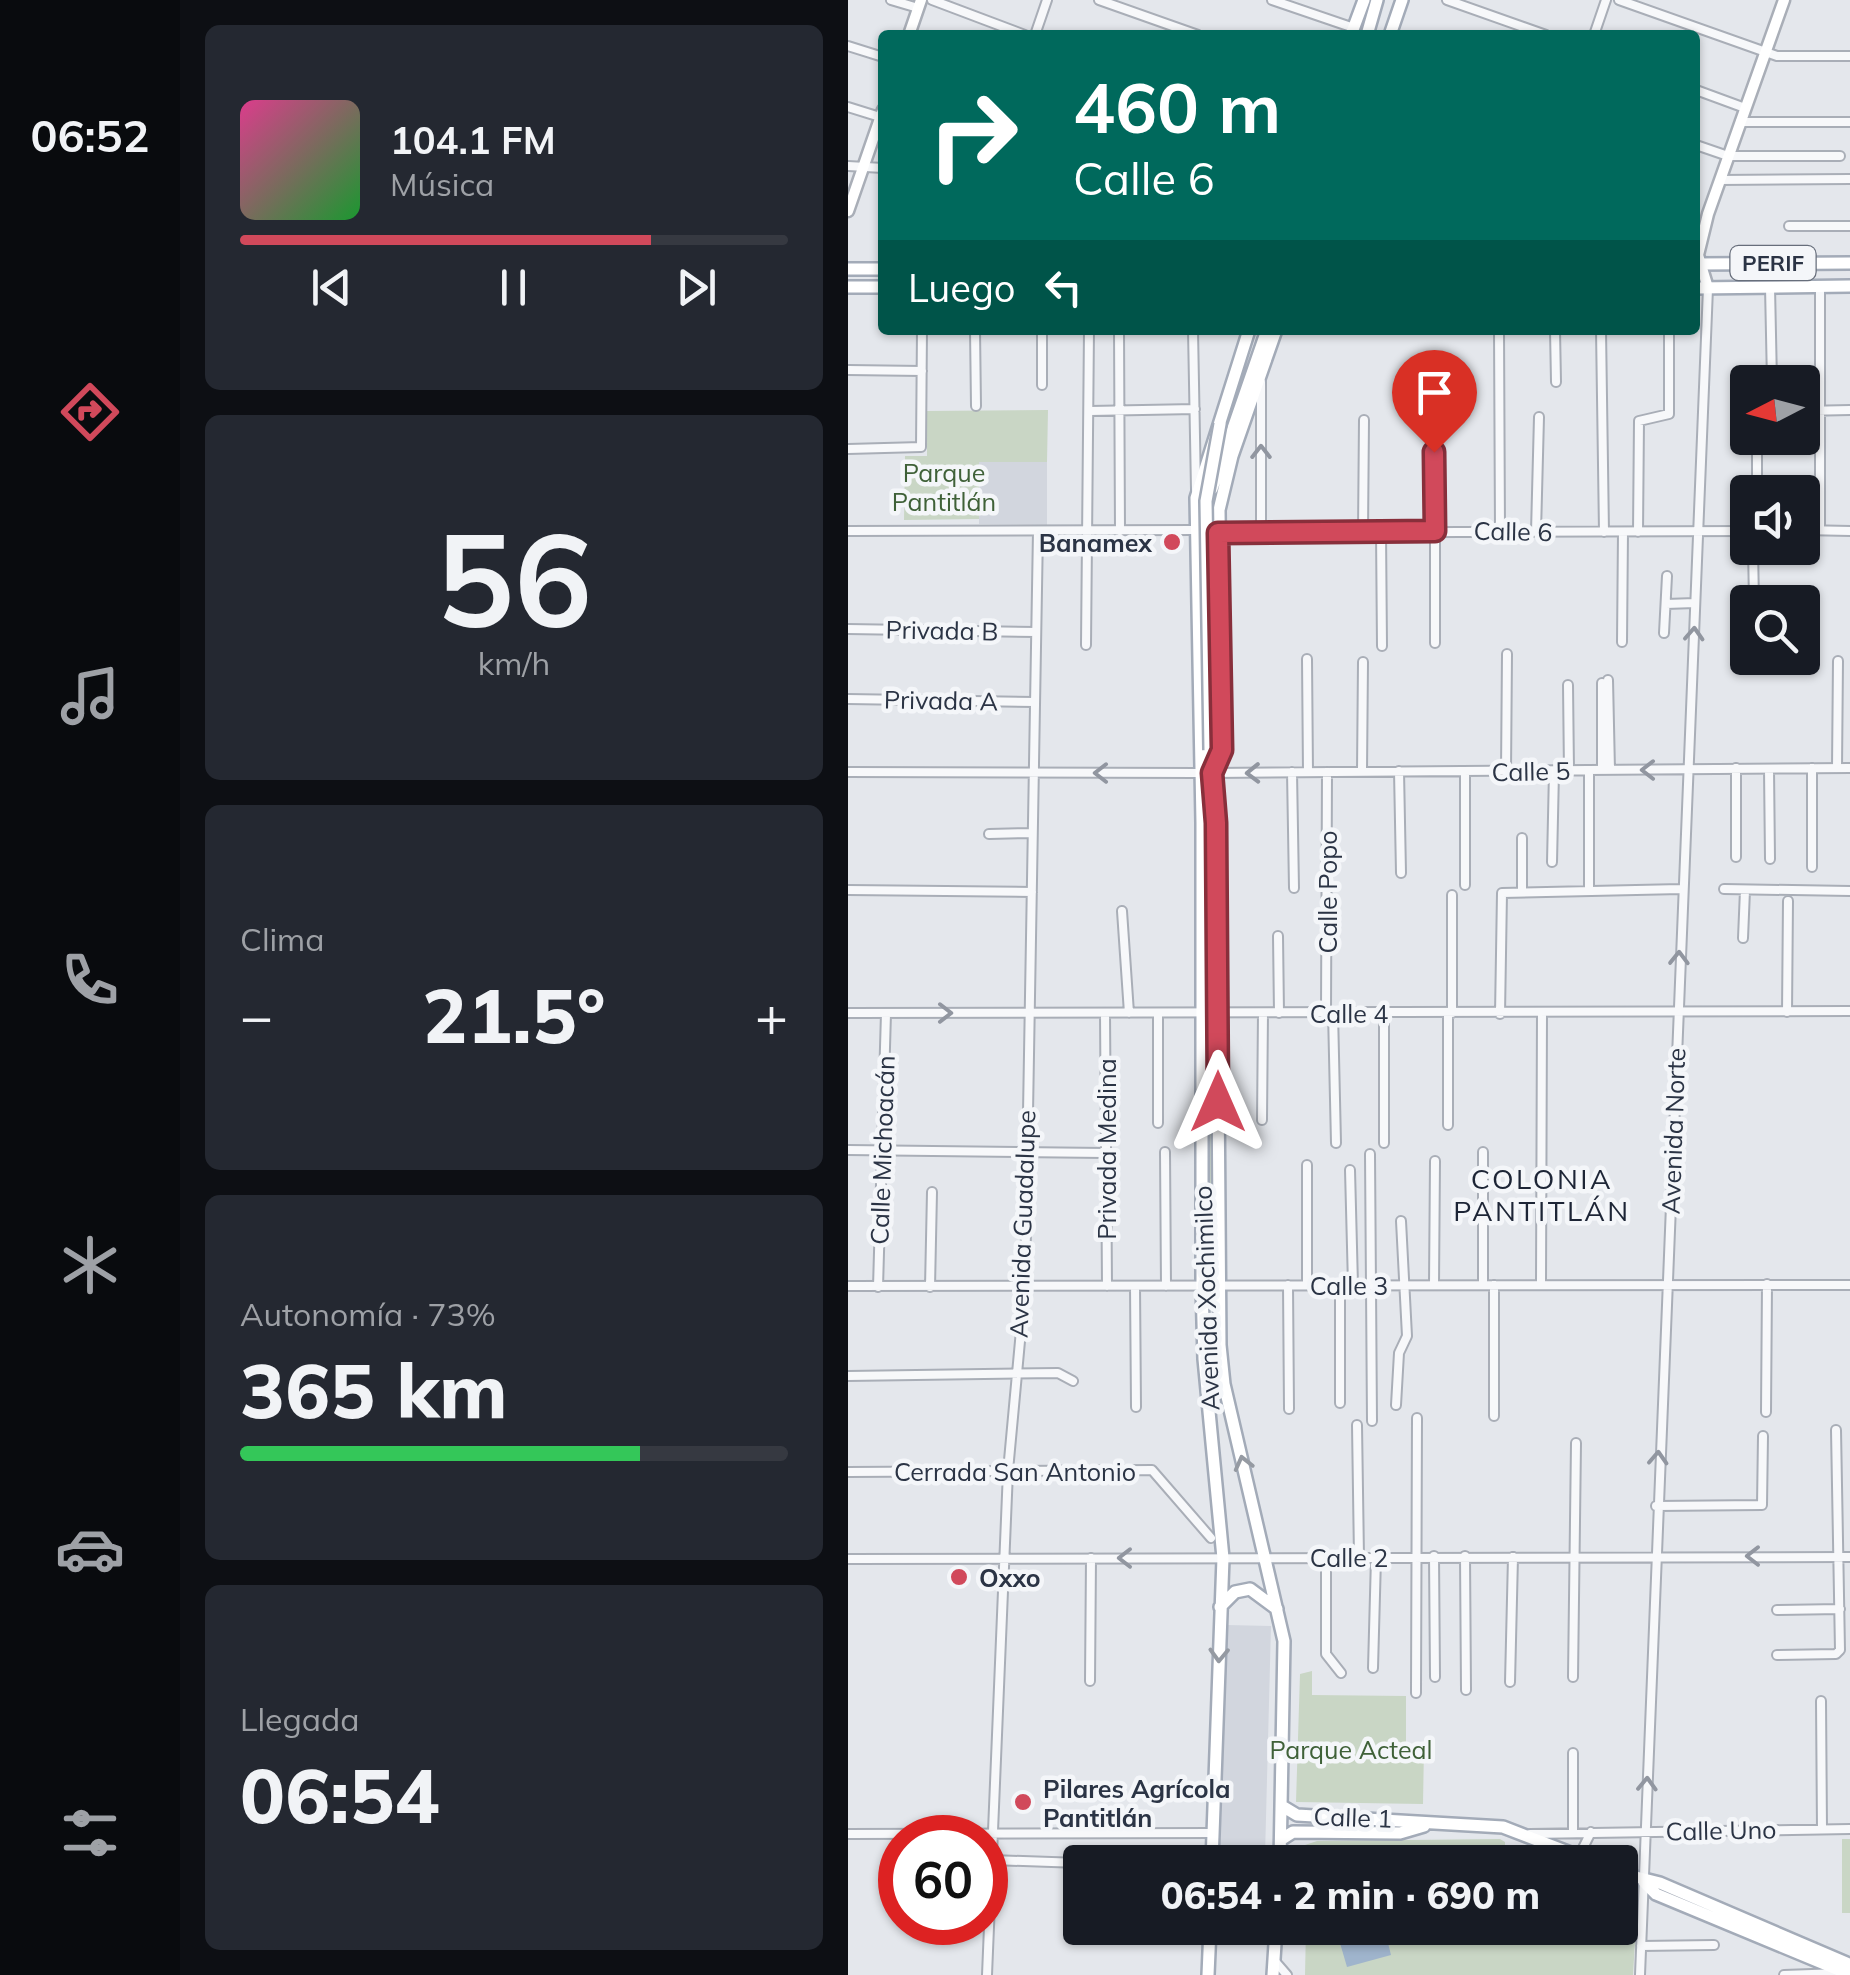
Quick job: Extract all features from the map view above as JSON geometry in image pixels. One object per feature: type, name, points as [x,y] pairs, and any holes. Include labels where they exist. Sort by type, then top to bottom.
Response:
[{"type":"main road","points":[[1353,30],[1364,0]]},
{"type":"main road","points":[[1368,30],[1377,0]]},
{"type":"main road","points":[[1392,30],[1402,0]]},
{"type":"main road","points":[[1384,30],[1395,20]]},
{"type":"main road","name":"PERIF","points":[[1700,257],[1850,263]]},
{"type":"main road","points":[[848,269],[878,268]]},
{"type":"main road","name":"PERIF","points":[[1702,288],[1850,286]]},
{"type":"main road","points":[[848,287],[878,287]]},
{"type":"main road","points":[[1205,773],[1210,750],[1206,501],[1220,424],[1249,335]]},
{"type":"main road","name":"Avenida Xochimilco","points":[[1249,335],[1196,498],[1196,530],[1218,1012],[1218,1286],[1224,1384],[1280,1612],[1286,1674],[1282,1845]]},
{"type":"main road","points":[[1196,530],[1264,335]]},
{"type":"main road","name":"Avenida Xochimilco","points":[[1212,1845],[1223,1558],[1204,1359],[1202,1286],[1205,773],[1222,750],[1218,533],[1226,477],[1274,335]]},
{"type":"main road","points":[[1220,1607],[1234,1592],[1250,1590],[1280,1612]]},
{"type":"main road","name":"Calle 1","points":[[1282,1806],[1297,1814],[1400,1818],[1427,1825],[1494,1825],[1554,1845]]},
{"type":"main road","name":"Calle 1","points":[[1282,1840],[1293,1832],[1400,1833],[1427,1825]]},
{"type":"main road","points":[[1638,1880],[1660,1883],[1849,1971]]},
{"type":"main road","points":[[1208,1975],[1209,1945]]},
{"type":"main road","points":[[1273,1975],[1275,1945]]},
{"type":"street","points":[[891,0],[920,4],[911,30]]},
{"type":"street","points":[[932,0],[1012,30]]},
{"type":"street","points":[[1036,30],[1047,0]]},
{"type":"street","points":[[1099,0],[1184,30]]},
{"type":"street","points":[[1272,0],[1347,30]]},
{"type":"street","points":[[1447,0],[1532,30]]},
{"type":"street","points":[[1596,30],[1606,0]]},
{"type":"street","points":[[1619,0],[1778,56],[1850,56]]},
{"type":"street","points":[[1700,245],[1784,0]]},
{"type":"street","points":[[848,46],[878,55]]},
{"type":"street","points":[[1700,91],[1745,108]]},
{"type":"street","points":[[848,107],[878,113]]},
{"type":"street","points":[[1740,122],[1850,122]]},
{"type":"street","points":[[848,211],[878,125]]},
{"type":"street","points":[[1700,147],[1728,156],[1840,156]]},
{"type":"street","points":[[848,166],[878,168]]},
{"type":"street","points":[[1720,180],[1850,179]]},
{"type":"street","points":[[1700,211],[1708,214]]},
{"type":"street","points":[[1788,226],[1850,226]]},
{"type":"street","points":[[1820,286],[1820,530],[1850,530]]},
{"type":"street","points":[[1770,287],[1772,365]]},
{"type":"street","name":"Avenida Norte","points":[[1640,1975],[1695,603],[1702,288]]},
{"type":"street","points":[[848,449],[921,447],[922,335]]},
{"type":"street","points":[[975,335],[976,406]]},
{"type":"street","points":[[1042,335],[1042,386]]},
{"type":"street","points":[[1086,645],[1089,335]]},
{"type":"street","points":[[1119,335],[1120,531]]},
{"type":"street","name":"Avenida Xochimilco","points":[[1193,335],[1196,498]]},
{"type":"street","points":[[1499,335],[1500,531]]},
{"type":"street","points":[[1556,335],[1556,382]]},
{"type":"street","points":[[1601,335],[1604,532]]},
{"type":"street","points":[[1638,532],[1640,419],[1668,416],[1669,335]]},
{"type":"street","points":[[848,370],[922,371]]},
{"type":"street","points":[[1261,371],[1261,532]]},
{"type":"street","points":[[1090,410],[1195,410]]},
{"type":"street","points":[[1821,410],[1850,410]]},
{"type":"street","points":[[1434,413],[1435,643]]},
{"type":"street","points":[[1536,532],[1539,417]]},
{"type":"street","points":[[1363,532],[1364,420]]},
{"type":"street","points":[[848,531],[1196,530]]},
{"type":"street","name":"Calle 6","points":[[1218,533],[1730,530]]},
{"type":"street","name":"Avenida Guadalupe","points":[[993,1815],[1008,1471],[1025,1287],[1038,531]]},
{"type":"street","points":[[1380,532],[1382,646]]},
{"type":"street","points":[[1622,642],[1624,532]]},
{"type":"street","points":[[1664,634],[1667,576]]},
{"type":"street","points":[[1666,604],[1695,603]]},
{"type":"street","name":"Privada B","points":[[848,629],[1036,632]]},
{"type":"street","points":[[1506,772],[1507,654]]},
{"type":"street","points":[[1307,659],[1308,772]]},
{"type":"street","points":[[1837,768],[1838,660]]},
{"type":"street","points":[[1362,771],[1363,662]]},
{"type":"street","points":[[1605,681],[1606,770]]},
{"type":"street","points":[[1568,685],[1569,771]]},
{"type":"street","name":"Privada A","points":[[848,699],[1034,702]]},
{"type":"street","points":[[1736,768],[1736,857]]},
{"type":"street","points":[[1812,768],[1812,867]]},
{"type":"street","name":"Calle 5","points":[[848,772],[1850,768]]},
{"type":"street","points":[[1769,769],[1770,859]]},
{"type":"street","points":[[1588,770],[1590,890]]},
{"type":"street","points":[[1399,771],[1401,873]]},
{"type":"street","points":[[1465,771],[1465,886]]},
{"type":"street","points":[[1292,772],[1294,888]]},
{"type":"street","name":"Calle Popo","points":[[1327,772],[1336,1144]]},
{"type":"street","points":[[1552,862],[1554,772]]},
{"type":"street","points":[[989,834],[1032,833]]},
{"type":"street","points":[[1522,838],[1522,890]]},
{"type":"street","points":[[1500,1014],[1502,894],[1522,890],[1681,889]]},
{"type":"street","points":[[1724,889],[1850,891]]},
{"type":"street","points":[[848,890],[1032,892]]},
{"type":"street","points":[[1743,938],[1745,890]]},
{"type":"street","points":[[1448,1125],[1452,894]]},
{"type":"street","points":[[1788,901],[1788,1012]]},
{"type":"street","points":[[1122,911],[1129,1013]]},
{"type":"street","points":[[1278,936],[1279,1013]]},
{"type":"street","name":"Calle 4","points":[[848,1012],[1850,1011]]},
{"type":"street","name":"Calle Michoacán","points":[[878,1287],[886,1012]]},
{"type":"street","name":"Privada Medina","points":[[1104,1013],[1107,1286]]},
{"type":"street","points":[[1158,1013],[1158,1123]]},
{"type":"street","points":[[1262,1120],[1263,1013]]},
{"type":"street","points":[[1384,1013],[1384,1143]]},
{"type":"street","points":[[1541,1284],[1542,1013]]},
{"type":"street","points":[[848,1150],[1105,1153]]},
{"type":"street","points":[[1165,1152],[1166,1286]]},
{"type":"street","points":[[1484,1152],[1494,1416]]},
{"type":"street","points":[[1370,1154],[1372,1420]]},
{"type":"street","points":[[1434,1286],[1435,1161]]},
{"type":"street","points":[[1307,1165],[1307,1285]]},
{"type":"street","points":[[1350,1170],[1353,1285]]},
{"type":"street","points":[[930,1287],[932,1192]]},
{"type":"street","points":[[1396,1406],[1399,1352],[1406,1336],[1401,1221]]},
{"type":"street","points":[[1766,1412],[1767,1284]]},
{"type":"street","name":"Calle 3","points":[[848,1286],[1850,1284]]},
{"type":"street","points":[[1288,1285],[1289,1409]]},
{"type":"street","points":[[1340,1285],[1340,1403]]},
{"type":"street","points":[[1135,1286],[1136,1407]]},
{"type":"street","points":[[848,1376],[1058,1373],[1074,1381]]},
{"type":"street","points":[[1416,1693],[1417,1418]]},
{"type":"street","points":[[1357,1425],[1359,1557]]},
{"type":"street","points":[[1777,1654],[1838,1653],[1836,1430]]},
{"type":"street","points":[[1656,1506],[1762,1505],[1764,1436]]},
{"type":"street","points":[[1574,1677],[1576,1443]]},
{"type":"street","name":"Cerrada San Antonio","points":[[848,1472],[1152,1470],[1210,1538]]},
{"type":"street","points":[[1434,1556],[1435,1677]]},
{"type":"street","points":[[1465,1556],[1466,1690]]},
{"type":"street","points":[[1510,1682],[1513,1556]]},
{"type":"street","name":"Calle 2","points":[[848,1559],[1850,1556]]},
{"type":"street","points":[[1326,1557],[1326,1653],[1342,1673]]},
{"type":"street","points":[[1090,1681],[1091,1558]]},
{"type":"street","points":[[1373,1668],[1376,1558]]},
{"type":"street","points":[[1778,1610],[1840,1608]]},
{"type":"street","points":[[1821,1701],[1822,1829]]},
{"type":"street","points":[[1572,1832],[1573,1752]]},
{"type":"street","name":"Calle Uno","points":[[1530,1834],[1850,1829]]},
{"type":"street","points":[[1008,1832],[1212,1834]]},
{"type":"street","points":[[1585,1845],[1592,1832]]},
{"type":"street","points":[[848,1834],[878,1834]]},
{"type":"street","points":[[1008,1861],[1063,1862]]},
{"type":"street","name":"Avenida Guadalupe","points":[[987,1975],[988,1945]]},
{"type":"street","points":[[1642,1946],[1714,1945]]},
{"type":"street","points":[[1274,1960],[1287,1975]]},
{"type":"street","points":[[1784,1975],[1849,1971]]},
{"type":"street","points":[[1640,1975],[1652,1975]]},
{"type":"shaded area","points":[[979,462],[1047,462],[1047,525],[979,524]]},
{"type":"shaded area","points":[[1227,1625],[1271,1626],[1265,1845],[1220,1845]]},
{"type":"green space","name":"Parque Pantitlán","points":[[1048,410],[1047,462],[979,462],[979,519],[904,520],[905,456],[927,456],[927,411]]},
{"type":"green space","points":[[1204,1023],[1213,1023],[1214,1280],[1204,1280]]},
{"type":"green space","name":"Parque Acteal","points":[[1312,1671],[1312,1695],[1406,1696],[1406,1747],[1424,1748],[1423,1804],[1296,1802],[1300,1674]]},
{"type":"green space","points":[[1500,1839],[1505,1845],[1305,1845],[1317,1841]]},
{"type":"green space","points":[[1842,1839],[1850,1839],[1850,1913],[1842,1913]]},
{"type":"green space","points":[[1306,1945],[1635,1945],[1633,1975],[1305,1975]]},
{"type":"water","points":[[1341,1945],[1388,1945],[1391,1955],[1347,1967]]},
{"type":"place","name":"Banamex","points":[[1172,542]]},
{"type":"place","name":"Oxxo","points":[[959,1577]]},
{"type":"place","name":"Pilares Agrícola Pantitlán","points":[[1023,1802]]},
{"type":"district","name":"COLONIA PANTITLÁN","points":[[1542,1194]]},
{"type":"route","points":[[1218,1102],[1216,823],[1212,773],[1222,750],[1218,533],[1435,531],[1434,452]]}]
